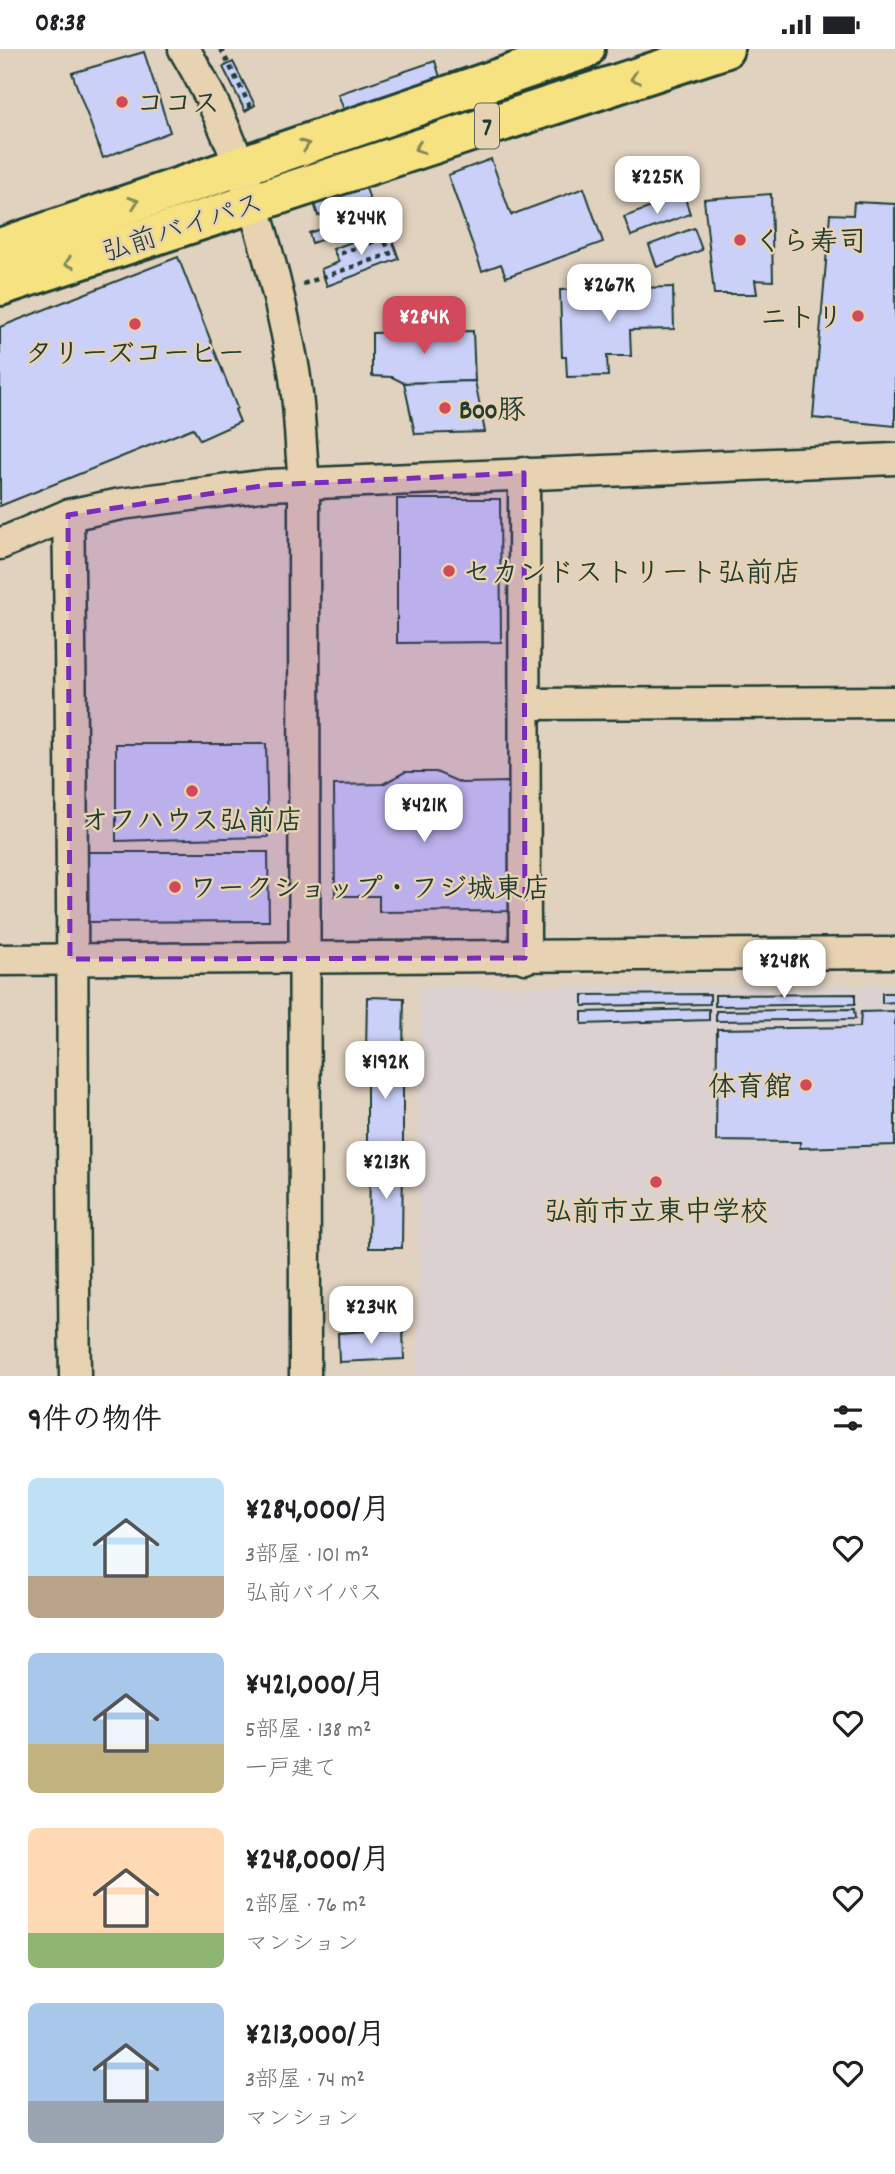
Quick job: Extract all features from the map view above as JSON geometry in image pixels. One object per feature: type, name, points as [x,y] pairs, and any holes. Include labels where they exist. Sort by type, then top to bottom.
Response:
[{"type":"highway","name":"弘前バイパス","points":[[0,248],[585,49]]},
{"type":"highway","name":"弘前バイパス","points":[[0,286],[724,49]]},
{"type":"street","points":[[184,49],[201,77],[240,167],[267,253],[293,367],[304,482],[305,1376]]},
{"type":"street","points":[[0,544],[68,515],[121,504],[304,482],[895,459]]},
{"type":"street","points":[[524,473],[525,958]]},
{"type":"street","points":[[68,515],[73,769],[70,959],[75,1376]]},
{"type":"street","points":[[526,705],[895,702]]},
{"type":"street","points":[[0,960],[304,956],[525,958],[895,953]]},
{"type":"path","points":[[221,49],[251,108]]},
{"type":"path","points":[[303,284],[390,254],[384,238],[336,255]]},
{"type":"highlighted area","points":[[524,473],[525,958],[70,959],[68,515],[268,485]]},
{"type":"shaded area","name":"弘前市立東中学校","points":[[895,986],[895,1376],[417,1376],[419,988]]},
{"type":"building","name":"ココス","points":[[144,52],[170,132],[103,158],[72,73]]},
{"type":"building","points":[[435,61],[440,77],[344,110],[338,94]]},
{"type":"building","points":[[233,62],[255,105],[245,111],[223,67]]},
{"type":"building","points":[[491,159],[511,215],[584,188],[603,242],[506,277],[501,264],[482,271],[448,175]]},
{"type":"building","points":[[366,188],[370,200],[318,216],[314,203]]},
{"type":"building","name":"くら寿司","points":[[771,194],[773,281],[755,280],[757,294],[714,294],[704,199]]},
{"type":"building","points":[[684,195],[690,214],[631,236],[624,217]]},
{"type":"building","name":"ニトリ","points":[[854,202],[895,204],[895,426],[813,418],[830,214],[853,215]]},
{"type":"building","points":[[326,227],[330,237],[312,243],[309,233]]},
{"type":"building","points":[[388,228],[399,259],[327,286],[321,269],[339,262],[333,249]]},
{"type":"building","points":[[694,228],[702,250],[657,267],[649,245]]},
{"type":"building","points":[[178,257],[237,408],[235,410],[240,422],[200,440],[193,428],[0,506],[0,327]]},
{"type":"building","points":[[673,287],[674,329],[630,330],[631,356],[607,356],[608,376],[567,377],[566,357],[562,357],[560,290]]},
{"type":"building","points":[[473,331],[475,381],[404,383],[392,377],[372,376],[372,333]]},
{"type":"building","name":"Boo豚","points":[[475,381],[485,432],[415,434],[404,383]]},
{"type":"building","name":"セカンドストリート弘前店","points":[[397,499],[500,499],[501,642],[397,643]]},
{"type":"building","name":"オフハウス弘前店","points":[[116,744],[266,744],[268,837],[116,841]]},
{"type":"building","points":[[405,772],[436,772],[461,783],[510,782],[510,911],[379,912],[379,896],[335,896],[334,785],[383,784]]},
{"type":"building","name":"ワークショップ・フジ城東店","points":[[81,852],[268,852],[269,921],[81,922]]},
{"type":"building","points":[[882,993],[895,993],[895,1002],[882,1003]]},
{"type":"building","points":[[710,994],[710,1004],[583,1006],[583,995]]},
{"type":"building","points":[[855,994],[855,1004],[715,1006],[715,995]]},
{"type":"building","points":[[367,997],[404,998],[403,1052],[366,1051]]},
{"type":"building","points":[[709,1009],[709,1020],[582,1024],[582,1012]]},
{"type":"building","points":[[854,1009],[855,1019],[716,1021],[716,1011]]},
{"type":"building","name":"体育館","points":[[895,1011],[895,1145],[800,1148],[800,1142],[716,1141],[717,1029],[860,1027],[861,1012]]},
{"type":"building","points":[[403,1056],[403,1145],[367,1145],[367,1057]]},
{"type":"building","points":[[370,1154],[403,1154],[402,1248],[369,1248]]},
{"type":"building","points":[[403,1329],[404,1359],[339,1362],[338,1333]]},
{"type":"place","name":"ココス","points":[[122,102]]},
{"type":"place","name":"くら寿司","points":[[740,240]]},
{"type":"place","name":"ニトリ","points":[[858,316]]},
{"type":"place","name":"タリーズコーヒー","points":[[135,324]]},
{"type":"place","name":"Boo豚","points":[[445,408]]},
{"type":"place","name":"セカンドストリート弘前店","points":[[449,571]]},
{"type":"place","name":"オフハウス弘前店","points":[[192,791]]},
{"type":"place","name":"ワークショップ・フジ城東店","points":[[175,887]]},
{"type":"place","name":"体育館","points":[[806,1085]]},
{"type":"place","name":"弘前市立東中学校","points":[[656,1182]]}]
